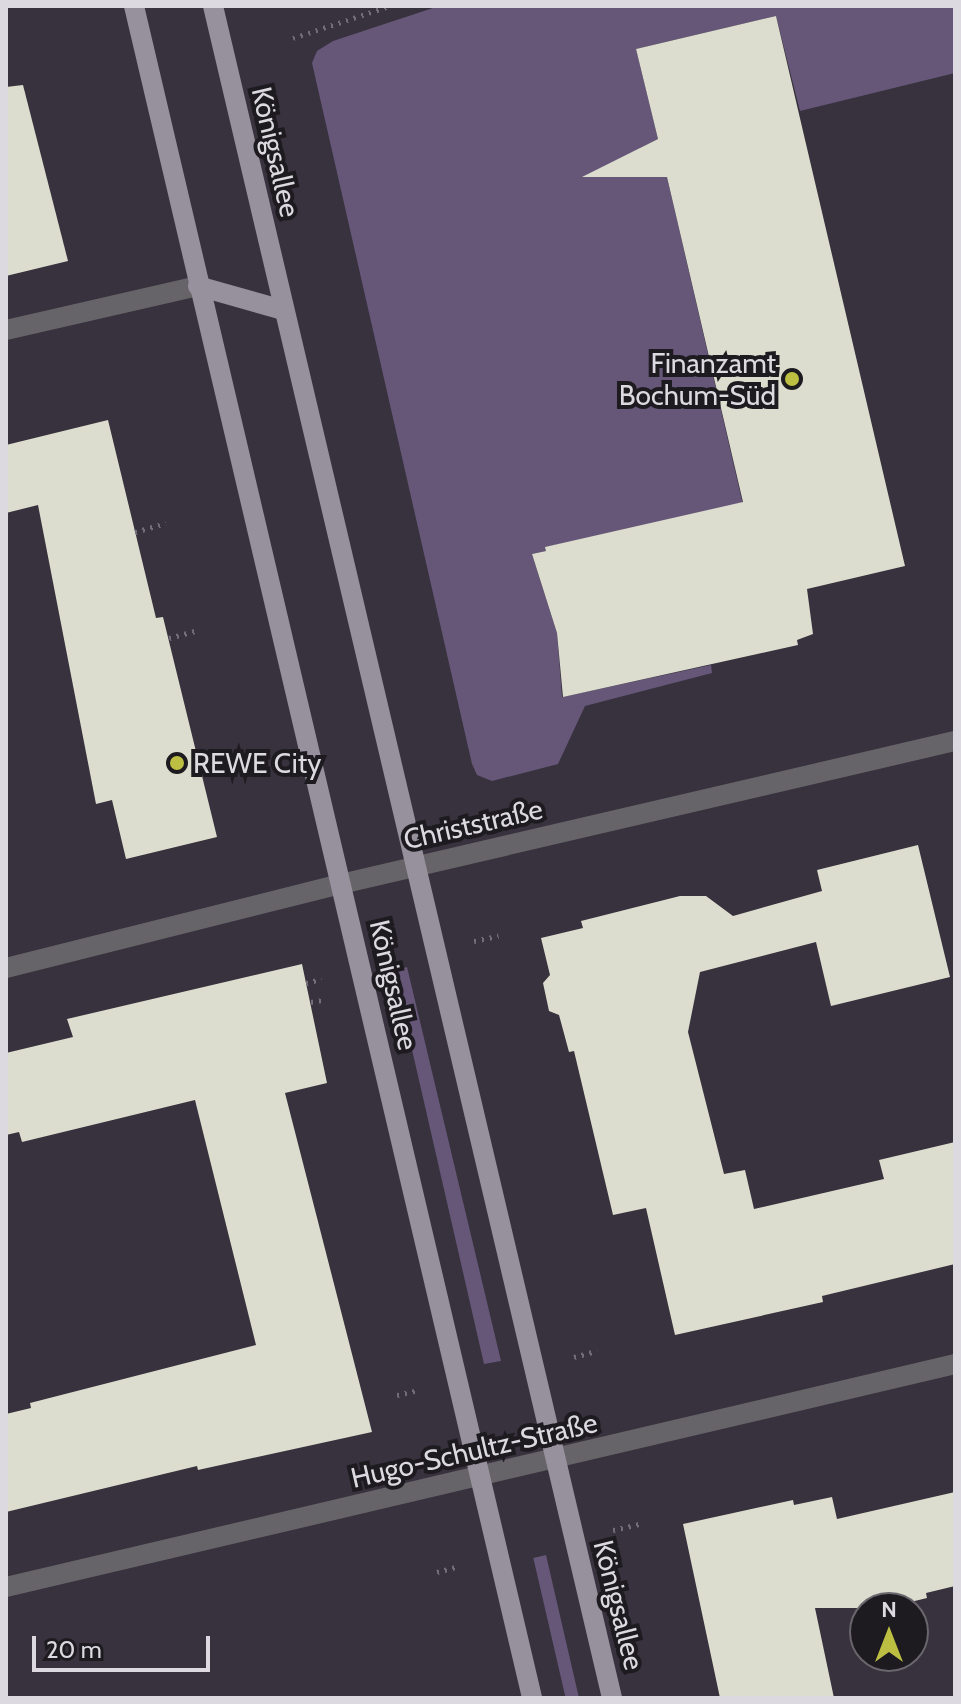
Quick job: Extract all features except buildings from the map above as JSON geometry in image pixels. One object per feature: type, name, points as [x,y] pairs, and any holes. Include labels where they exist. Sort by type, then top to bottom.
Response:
[{"type":"main road","name":"Königsallee","points":[[134,6],[532,1698]]},
{"type":"main road","name":"Königsallee","points":[[213,6],[612,1698]]},
{"type":"main road","points":[[198,286],[283,310]]},
{"type":"street","points":[[6,330],[198,286]]},
{"type":"street","name":"Christstraße","points":[[6,968],[341,884],[955,741]]},
{"type":"street","name":"Hugo-Schultz-Straße","points":[[6,1587],[955,1364]]},
{"type":"path","points":[[293,38],[390,6]]},
{"type":"path","points":[[135,532],[166,523]]},
{"type":"path","points":[[169,638],[195,631]]},
{"type":"path","points":[[311,1002],[322,1000]]},
{"type":"shaded area","points":[[439,6],[955,6],[955,73],[800,111],[776,16],[636,49],[658,139],[640,148],[667,177],[743,505],[546,547],[546,551],[532,554],[557,633],[562,697],[711,665],[712,673],[585,706],[558,764],[492,781],[477,775],[472,764],[312,63],[317,51],[333,41]]},
{"type":"shaded area","points":[[407,967],[501,1361],[484,1364],[394,971]]},
{"type":"shaded area","points":[[546,1555],[579,1698],[566,1698],[533,1558]]},
{"type":"place","name":"Finanzamt Bochum-Süd","points":[[792,379]]},
{"type":"place","name":"REWE City","points":[[177,763]]}]
